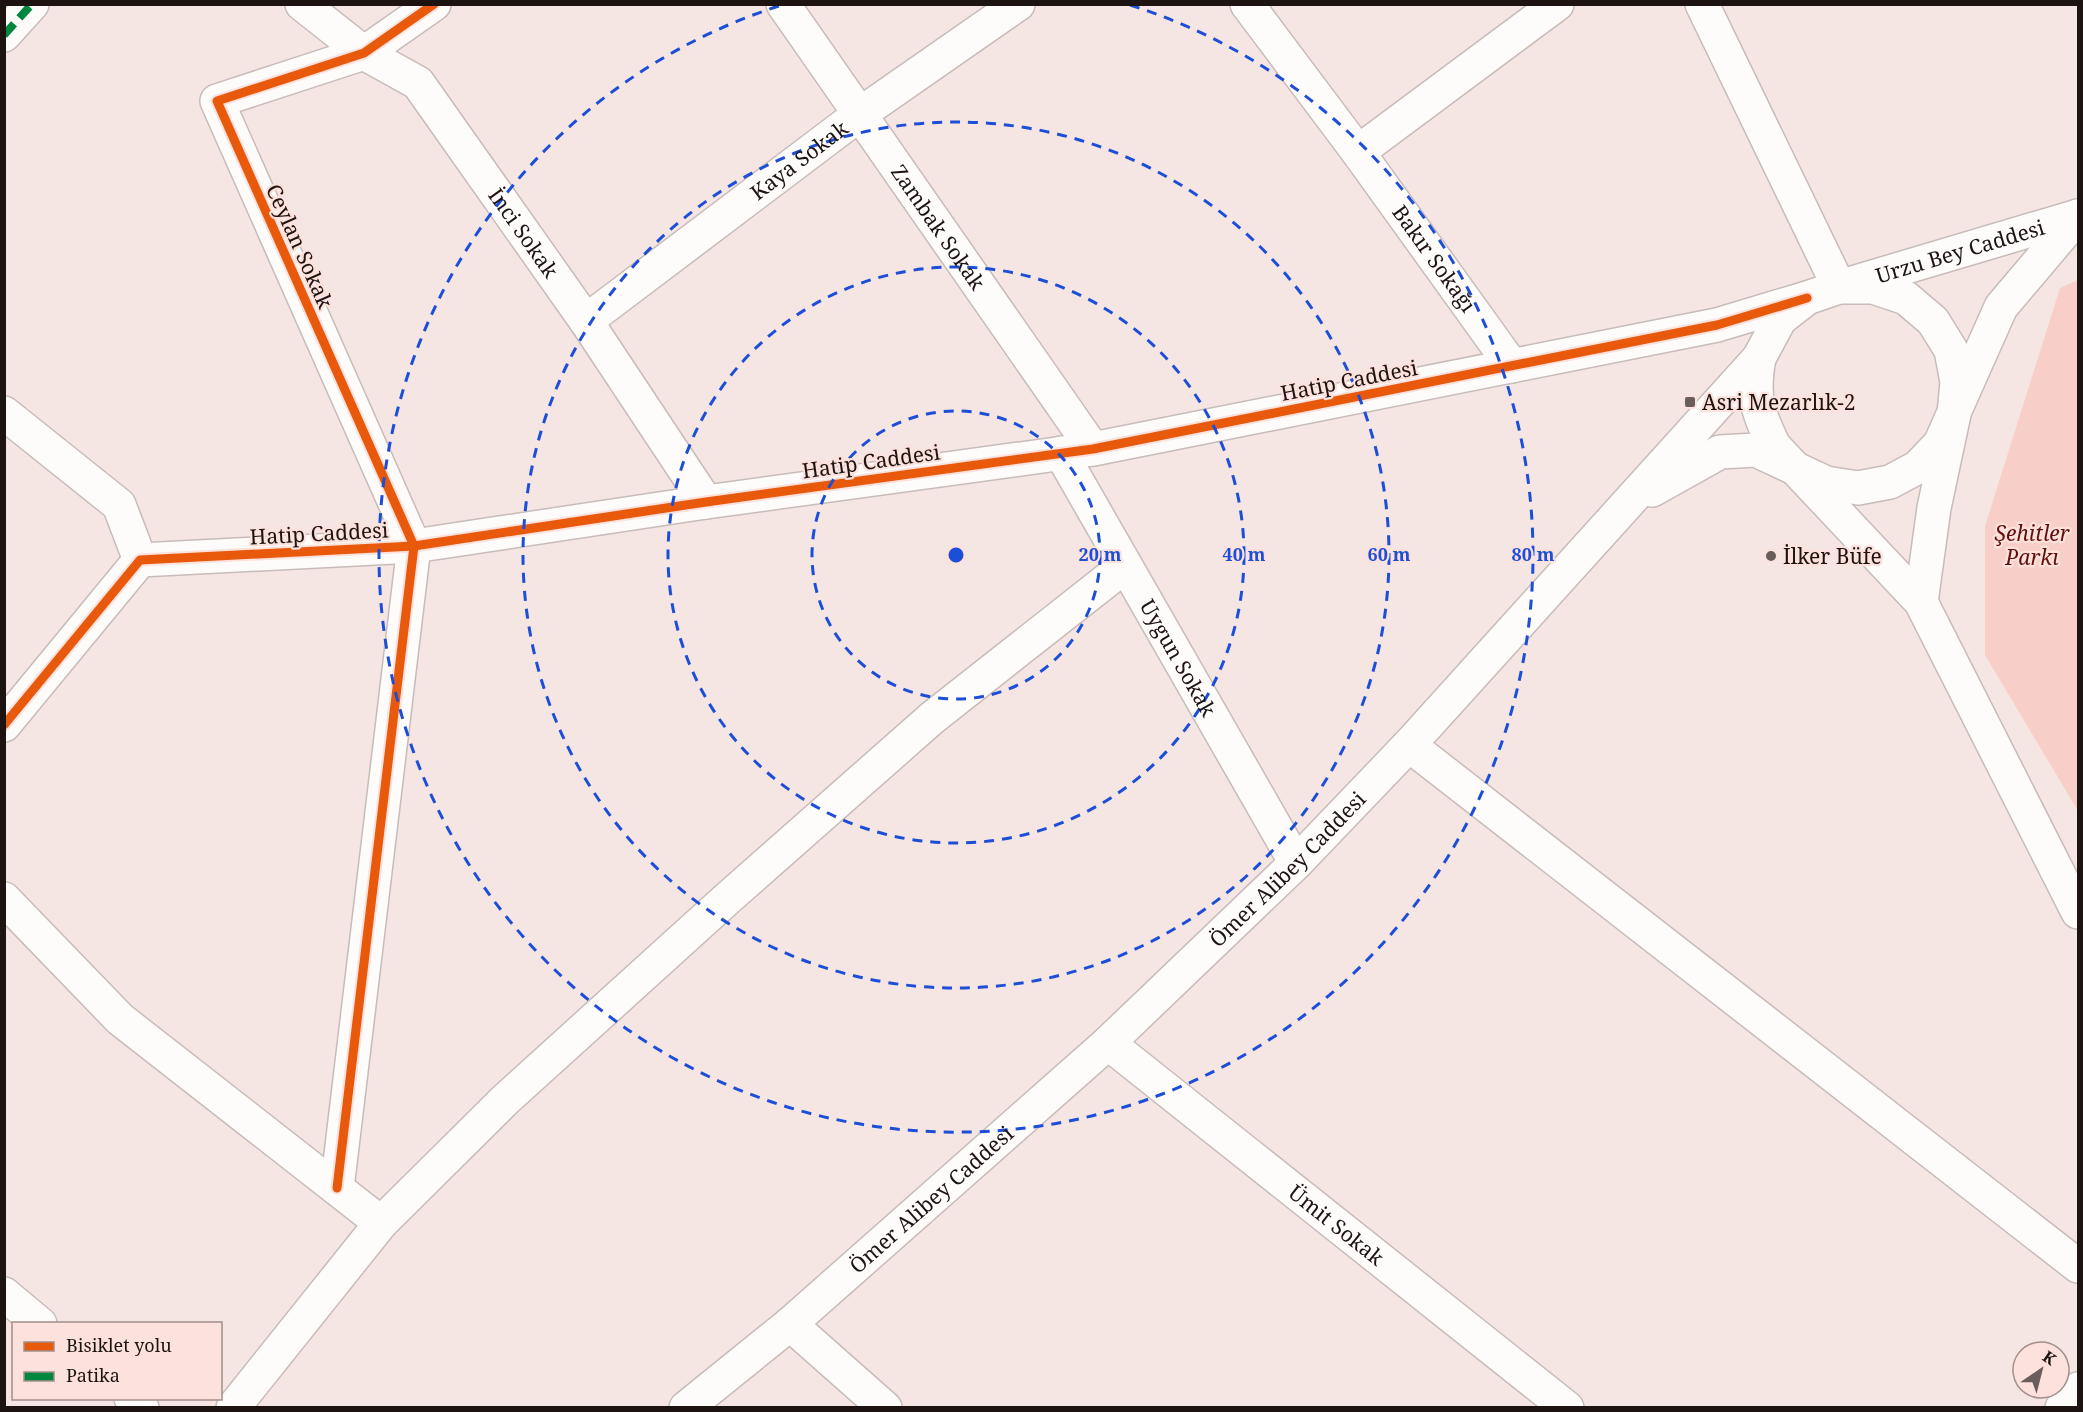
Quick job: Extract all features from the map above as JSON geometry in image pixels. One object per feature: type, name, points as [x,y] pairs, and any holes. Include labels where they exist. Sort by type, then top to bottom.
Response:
[{"type":"street","points":[[4,35],[32,4]]},
{"type":"street","name":"İnci Sokak","points":[[302,4],[364,53],[418,82],[586,321],[706,502]]},
{"type":"street","points":[[364,53],[434,4]]},
{"type":"street","name":"Zambak Sokak","points":[[783,4],[1093,448]]},
{"type":"street","name":"Kaya Sokak","points":[[586,321],[860,114],[1018,4]]},
{"type":"street","name":"Bakır Sokağı","points":[[1247,4],[1358,152],[1512,366]]},
{"type":"street","points":[[1358,152],[1557,4]]},
{"type":"street","points":[[1702,4],[1839,287],[1873,287],[1906,298],[1933,321],[1951,350],[1957,382],[1954,414],[1934,508],[1921,602]]},
{"type":"street","name":"Ceylan Sokak","points":[[364,53],[216,101],[414,546]]},
{"type":"street","points":[[1627,504],[1720,452],[1756,450],[1826,483],[1858,488],[1890,482],[1918,467],[1940,444],[2001,307],[2079,216]]},
{"type":"street","name":"Urzu Bey Caddesi","points":[[1839,287],[2079,216]]},
{"type":"street","name":"Ömer Alibey Caddesi","points":[[686,1407],[790,1324],[1108,1043],[1296,863],[1409,745],[1759,358],[1780,319],[1806,298],[1839,287]]},
{"type":"street","name":"Hatip Caddesi","points":[[140,560],[414,546],[706,502],[1093,448],[1717,325],[1806,298]]},
{"type":"street","points":[[1759,358],[1755,383],[1760,417],[1774,446],[1921,602],[2079,912]]},
{"type":"street","points":[[4,413],[119,505],[140,560],[4,725]]},
{"type":"street","name":"Uygun Sokak","points":[[1061,453],[1296,863]]},
{"type":"street","points":[[337,1188],[414,546]]},
{"type":"street","points":[[233,1407],[381,1223],[505,1100],[932,718],[1125,566]]},
{"type":"street","points":[[1409,745],[2079,1266]]},
{"type":"street","points":[[4,899],[120,1019],[381,1223]]},
{"type":"street","name":"Ümit Sokak","points":[[1108,1043],[1567,1407]]},
{"type":"street","points":[[4,1294],[39,1322]]},
{"type":"street","points":[[790,1324],[885,1407]]},
{"type":"street","points":[[2061,1407],[2079,1389]]},
{"type":"green space","name":"Şehitler Parkı","points":[[2078,280],[2078,811],[1985,655],[1985,526],[2060,288]]},
{"type":"marked path","points":[[4,35],[32,4]]},
{"type":"cycle path","points":[[337,1188],[414,546],[217,101],[364,53],[434,4]]},
{"type":"cycle path","points":[[4,725],[140,560],[414,546],[706,502],[1093,449],[1717,325],[1807,298]]},
{"type":"place","name":"Asri Mezarlık-2","points":[[1690,402]]},
{"type":"place","name":"İlker Büfe","points":[[1771,556]]}]
